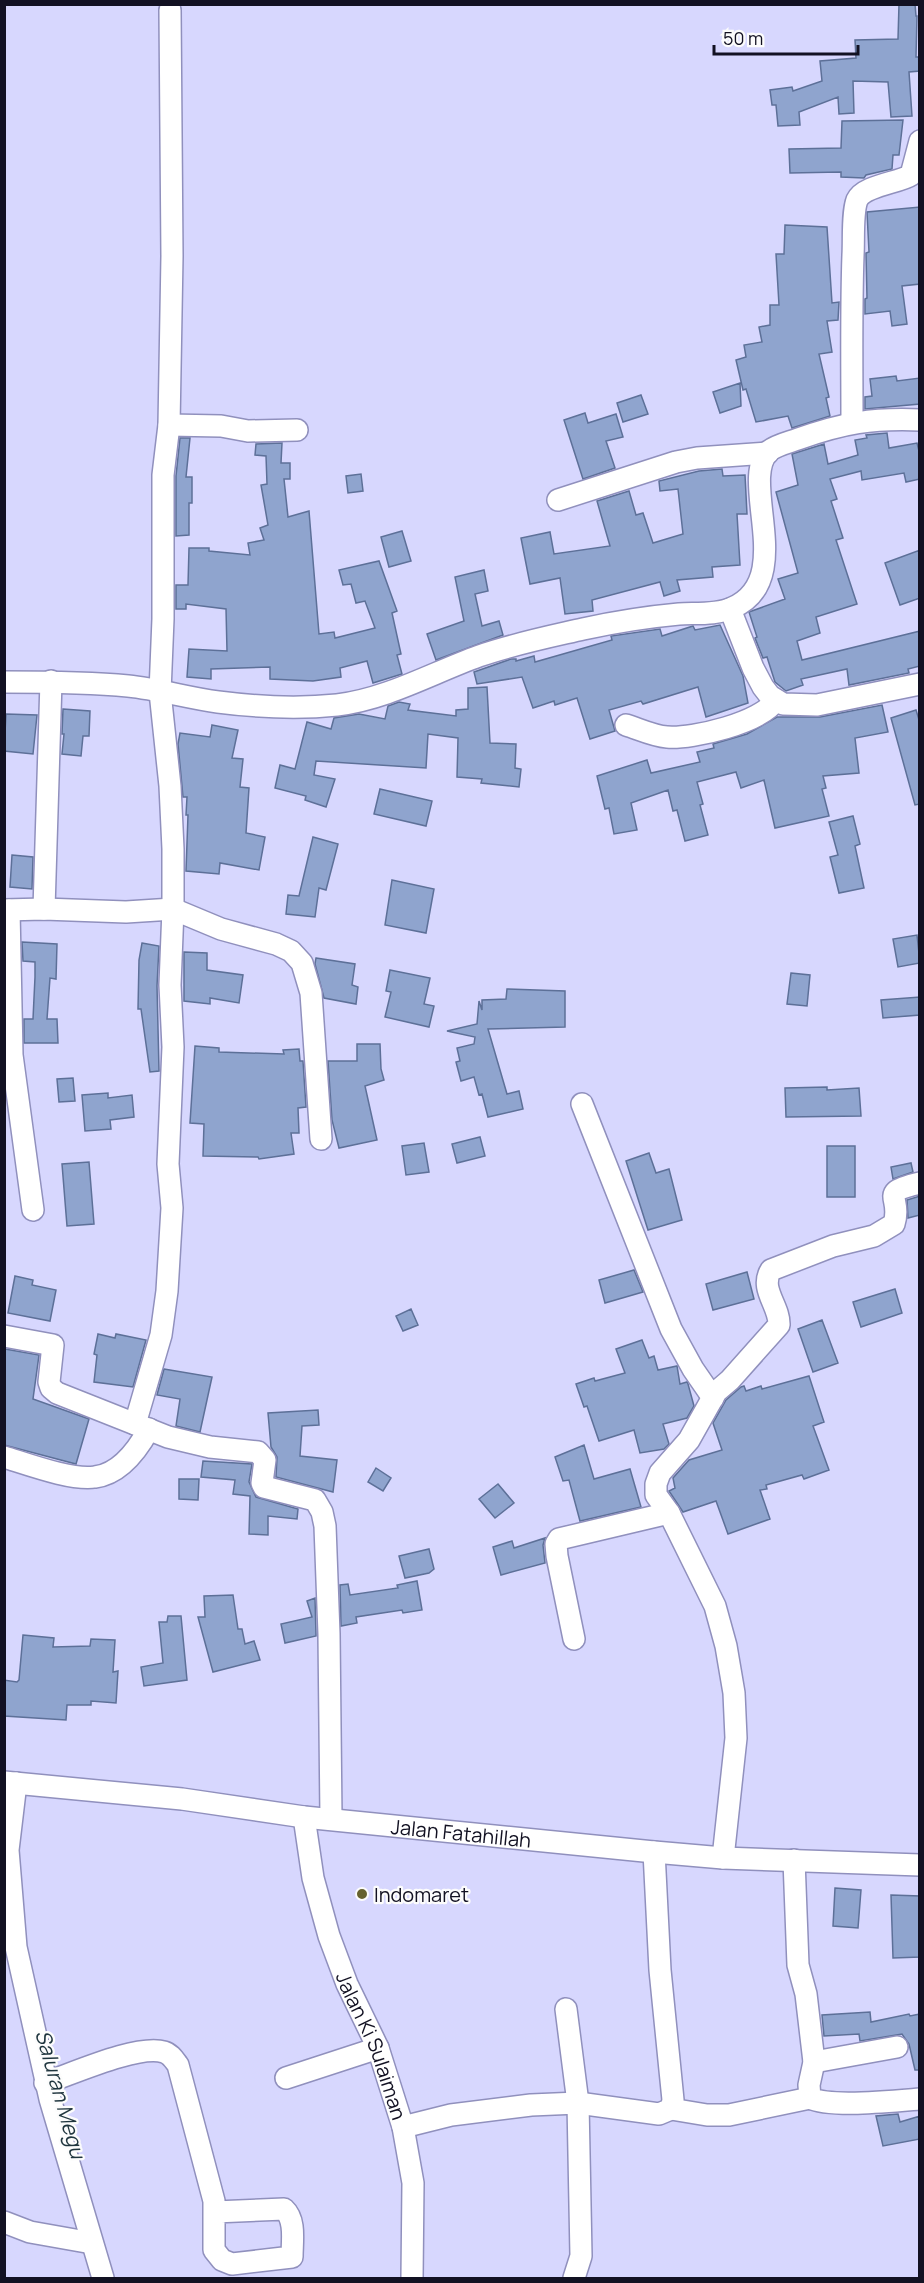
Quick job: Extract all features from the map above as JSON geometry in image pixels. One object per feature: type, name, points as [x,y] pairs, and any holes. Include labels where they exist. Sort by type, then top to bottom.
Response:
[{"type":"street","points":[[4,1457],[73,1476],[96,1477],[116,1468],[138,1449],[161,1335],[167,1291],[172,1208],[168,1164],[172,1083],[170,985],[173,909],[170,786],[160,692],[163,619],[163,475],[168,425],[172,256],[170,10]]},
{"type":"street","points":[[852,422],[851,313],[854,224],[858,199],[868,191],[911,175],[920,141]]},
{"type":"street","points":[[558,500],[675,462],[697,458],[768,453],[788,442],[852,422],[920,420]]},
{"type":"street","points":[[168,425],[221,426],[248,431],[297,430]]},
{"type":"street","points":[[4,682],[51,681],[130,686],[219,702],[303,707],[338,705],[368,699],[434,676],[478,657],[525,643],[622,621],[730,609],[749,599],[757,587],[763,570],[765,537],[760,479],[768,453]]},
{"type":"street","points":[[730,609],[753,668],[763,687],[770,696],[783,704],[817,705],[920,684]]},
{"type":"street","points":[[44,909],[51,681]]},
{"type":"street","points":[[626,725],[666,737],[697,735],[761,714],[776,700]]},
{"type":"street","points":[[33,1210],[12,1055],[7,910],[126,912],[173,909],[221,929],[276,944],[291,951],[302,963],[311,993],[321,1139]]},
{"type":"street","points":[[582,1104],[671,1329],[693,1369],[713,1398]]},
{"type":"street","points":[[723,1858],[736,1738],[734,1693],[726,1646],[715,1606],[669,1513],[656,1495],[656,1484],[660,1473],[689,1440],[713,1398],[779,1325],[778,1315],[766,1280],[771,1270],[833,1246],[874,1236],[894,1224],[896,1215],[893,1196],[895,1191],[920,1183]]},
{"type":"street","points":[[4,1336],[53,1346],[49,1382],[52,1390],[168,1437],[210,1447],[258,1452],[265,1460],[262,1483],[264,1487],[315,1500],[322,1512],[325,1526],[331,1818]]},
{"type":"street","points":[[574,1639],[556,1544],[559,1539],[669,1513]]},
{"type":"street","points":[[10,1783],[7,1892],[16,1947],[45,2083],[85,2242],[103,2278]]},
{"type":"street","name":"Jalan Fatahillah","points":[[10,1783],[182,1799],[304,1817],[654,1852],[723,1858],[920,1865]]},
{"type":"street","name":"Jalan Ki Sulaiman","points":[[304,1817],[313,1878],[329,1936],[348,1984],[378,2048],[403,2127],[413,2183],[412,2278]]},
{"type":"street","points":[[654,1852],[660,1970],[673,2100],[671,2109]]},
{"type":"street","points":[[794,1860],[798,1965],[806,1994],[814,2062],[809,2085],[810,2098]]},
{"type":"street","points":[[566,2009],[578,2103],[581,2256],[574,2278]]},
{"type":"street","points":[[814,2062],[897,2047]]},
{"type":"street","points":[[286,2078],[378,2048]]},
{"type":"street","points":[[45,2083],[120,2056],[162,2051],[170,2055],[178,2065],[214,2201],[214,2212]]},
{"type":"street","points":[[403,2127],[488,2110],[578,2103],[659,2114],[671,2109],[707,2115],[729,2115],[810,2098],[817,2102],[885,2102],[920,2099]]},
{"type":"street","points":[[4,2222],[30,2232],[85,2242]]},
{"type":"building","points":[[899,4],[915,4],[917,16],[916,57],[920,57],[920,71],[909,72],[912,116],[891,117],[888,82],[853,81],[854,113],[839,114],[838,97],[799,112],[800,125],[778,126],[776,105],[772,105],[770,90],[792,87],[793,91],[822,81],[820,61],[856,58],[855,40],[898,39]]},
{"type":"building","points":[[903,120],[899,155],[893,155],[892,169],[866,175],[864,178],[841,177],[841,172],[790,173],[789,149],[841,148],[842,121]]},
{"type":"building","points":[[920,207],[920,284],[902,286],[907,324],[892,326],[890,311],[865,314],[866,253],[869,252],[867,212]]},
{"type":"building","points":[[785,225],[827,227],[832,303],[839,302],[838,320],[827,321],[832,352],[819,354],[829,397],[826,398],[830,416],[792,428],[788,416],[756,422],[746,389],[743,390],[736,360],[746,357],[744,345],[762,342],[759,327],[770,325],[770,305],[779,305],[776,254],[784,254]]},
{"type":"building","points":[[896,376],[897,381],[920,378],[920,404],[865,409],[865,397],[872,396],[870,379]]},
{"type":"building","points":[[740,383],[741,406],[720,413],[713,392]]},
{"type":"building","points":[[641,395],[648,414],[623,422],[617,403]]},
{"type":"building","points":[[585,413],[588,423],[616,414],[623,437],[606,441],[615,468],[583,479],[564,420]]},
{"type":"building","points":[[887,433],[889,448],[917,443],[920,455],[920,479],[906,482],[904,473],[862,480],[861,471],[830,479],[837,499],[831,501],[843,538],[836,540],[857,604],[816,617],[820,633],[797,641],[802,660],[920,631],[920,666],[908,669],[909,673],[849,685],[847,669],[801,679],[803,685],[786,691],[775,682],[767,657],[763,658],[755,638],[757,637],[749,612],[785,599],[778,579],[798,573],[776,492],[798,485],[792,454],[824,444],[828,464],[858,455],[855,440],[867,438],[866,435]]},
{"type":"building","points":[[180,438],[190,438],[186,477],[192,477],[192,503],[189,503],[189,535],[176,536],[176,476]]},
{"type":"building","points":[[282,443],[281,463],[290,463],[290,479],[284,479],[288,517],[309,511],[319,634],[334,632],[335,638],[375,628],[365,601],[356,603],[351,584],[343,585],[339,570],[379,561],[397,611],[392,613],[401,654],[397,655],[402,674],[373,683],[367,661],[340,668],[341,677],[313,681],[270,679],[270,667],[211,669],[211,679],[187,677],[189,649],[227,651],[226,609],[186,604],[186,609],[176,609],[176,585],[188,585],[189,548],[209,548],[209,551],[250,555],[248,543],[264,540],[260,528],[268,525],[261,485],[267,484],[266,456],[255,455],[256,444]]},
{"type":"building","points":[[722,469],[723,476],[745,475],[747,514],[737,514],[740,565],[712,567],[713,577],[677,580],[680,591],[664,596],[660,582],[592,600],[593,611],[565,614],[560,578],[530,584],[521,538],[550,532],[554,554],[610,546],[597,501],[629,491],[636,515],[643,513],[653,543],[683,534],[678,489],[660,491],[659,481],[699,471]]},
{"type":"building","points":[[361,474],[363,491],[348,493],[346,476]]},
{"type":"building","points":[[402,531],[411,561],[389,567],[381,537]]},
{"type":"building","points":[[920,550],[920,598],[900,605],[885,563]]},
{"type":"building","points":[[484,570],[488,591],[475,594],[482,626],[499,621],[503,635],[436,660],[427,634],[464,621],[455,577]]},
{"type":"building","points":[[720,625],[743,676],[748,703],[706,717],[698,687],[643,704],[641,701],[609,710],[615,731],[590,739],[577,698],[555,705],[554,701],[533,708],[522,677],[477,684],[474,672],[511,659],[516,659],[516,661],[534,656],[535,662],[612,640],[611,636],[660,629],[662,636],[693,626],[695,630]]},
{"type":"building","points":[[487,687],[490,743],[516,744],[515,768],[521,769],[519,787],[481,783],[482,779],[457,777],[458,738],[428,734],[426,768],[316,761],[314,775],[335,779],[326,807],[305,800],[306,796],[275,788],[280,765],[295,769],[307,722],[331,729],[334,718],[359,714],[385,719],[388,706],[399,702],[410,704],[408,710],[456,716],[456,710],[468,709],[468,688]]},
{"type":"building","points":[[882,705],[888,732],[855,738],[859,773],[823,776],[826,788],[822,789],[829,816],[775,828],[764,780],[741,788],[736,772],[697,782],[708,835],[685,841],[677,810],[673,811],[668,790],[631,803],[637,830],[614,834],[609,808],[605,809],[597,776],[647,760],[651,773],[700,762],[697,752],[714,748],[713,744],[747,734],[777,717],[820,717]]},
{"type":"building","points":[[63,709],[90,711],[89,736],[83,736],[81,756],[62,754]]},
{"type":"building","points":[[916,710],[920,723],[920,804],[915,805],[891,718]]},
{"type":"building","points":[[6,714],[37,715],[33,754],[4,751]]},
{"type":"building","points":[[212,725],[238,730],[232,758],[243,759],[240,787],[249,788],[246,833],[265,837],[259,870],[220,863],[219,874],[186,871],[187,797],[183,797],[178,744],[180,733],[210,737]]},
{"type":"building","points":[[380,789],[432,801],[426,826],[374,814]]},
{"type":"building","points":[[853,816],[860,844],[855,846],[864,888],[839,893],[830,857],[838,855],[829,822]]},
{"type":"building","points":[[313,837],[338,844],[326,890],[319,888],[315,917],[286,914],[288,895],[299,896]]},
{"type":"building","points":[[12,855],[33,857],[32,889],[10,887]]},
{"type":"building","points":[[392,880],[434,889],[426,933],[385,925]]},
{"type":"building","points":[[917,935],[920,963],[898,967],[893,939]]},
{"type":"building","points":[[22,942],[57,944],[56,979],[50,978],[47,1019],[57,1019],[58,1043],[24,1043],[24,1019],[33,1019],[35,962],[23,961]]},
{"type":"building","points":[[142,943],[159,946],[157,986],[159,1071],[150,1072],[141,1009],[138,1009],[139,960]]},
{"type":"building","points":[[184,952],[207,953],[207,970],[243,975],[239,1003],[210,998],[210,1004],[184,1001]]},
{"type":"building","points":[[316,958],[355,964],[352,985],[358,987],[356,1004],[324,998],[315,964]]},
{"type":"building","points":[[390,970],[430,978],[424,1004],[434,1006],[429,1027],[385,1017],[391,992],[386,991]]},
{"type":"building","points":[[791,973],[810,975],[807,1006],[787,1004]]},
{"type":"building","points":[[507,989],[565,991],[565,1027],[488,1029],[507,1094],[519,1091],[523,1109],[488,1117],[482,1094],[479,1095],[474,1077],[461,1081],[456,1062],[460,1061],[457,1048],[474,1044],[475,1037],[447,1031],[477,1024],[479,1001],[482,1010],[482,1000],[506,999]]},
{"type":"building","points":[[920,997],[920,1015],[883,1018],[881,1000]]},
{"type":"building","points":[[357,1044],[380,1044],[384,1080],[365,1086],[377,1140],[339,1148],[332,1120],[328,1061],[357,1061]]},
{"type":"building","points":[[195,1046],[219,1048],[219,1052],[284,1054],[283,1050],[299,1049],[300,1061],[303,1061],[306,1107],[298,1108],[299,1133],[291,1133],[294,1154],[259,1159],[258,1157],[203,1156],[204,1124],[190,1123]]},
{"type":"building","points":[[73,1078],[75,1101],[59,1102],[57,1079]]},
{"type":"building","points":[[827,1087],[827,1090],[859,1088],[861,1116],[786,1117],[785,1088]]},
{"type":"building","points":[[108,1093],[108,1098],[132,1095],[134,1117],[110,1120],[111,1129],[85,1131],[82,1095]]},
{"type":"building","points":[[480,1137],[485,1156],[457,1163],[452,1144]]},
{"type":"building","points":[[424,1143],[429,1172],[406,1175],[402,1146]]},
{"type":"building","points":[[827,1146],[855,1146],[855,1197],[827,1197]]},
{"type":"building","points":[[649,1153],[656,1173],[669,1169],[682,1220],[648,1230],[626,1161]]},
{"type":"building","points":[[89,1162],[94,1224],[67,1226],[62,1164]]},
{"type":"building","points":[[911,1163],[913,1172],[893,1179],[891,1167]]},
{"type":"building","points":[[920,1196],[920,1215],[908,1218],[907,1200]]},
{"type":"building","points":[[634,1270],[643,1292],[605,1303],[599,1280]]},
{"type":"building","points":[[747,1272],[754,1299],[713,1310],[706,1284]]},
{"type":"building","points":[[15,1276],[33,1280],[32,1285],[56,1290],[50,1321],[8,1313]]},
{"type":"building","points":[[895,1289],[902,1313],[861,1327],[853,1302]]},
{"type":"building","points":[[411,1309],[418,1325],[403,1331],[396,1316]]},
{"type":"building","points":[[822,1320],[838,1363],[813,1372],[798,1329]]},
{"type":"building","points":[[98,1334],[115,1338],[116,1334],[146,1340],[133,1387],[94,1382],[97,1355],[94,1354]]},
{"type":"building","points":[[642,1340],[649,1358],[654,1356],[658,1370],[677,1366],[680,1384],[687,1382],[694,1406],[687,1418],[663,1424],[669,1444],[664,1449],[640,1453],[634,1430],[599,1441],[587,1406],[584,1407],[576,1384],[594,1378],[595,1381],[625,1373],[616,1349]]},
{"type":"building","points":[[5,1349],[39,1355],[33,1399],[89,1419],[76,1464],[4,1445]]},
{"type":"building","points":[[164,1369],[212,1377],[200,1432],[176,1426],[180,1399],[157,1395]]},
{"type":"building","points":[[809,1376],[824,1422],[813,1426],[829,1470],[804,1479],[802,1475],[766,1485],[767,1489],[760,1490],[770,1519],[728,1534],[716,1501],[683,1512],[669,1491],[675,1488],[673,1478],[689,1460],[722,1450],[713,1423],[726,1400],[744,1386],[746,1391],[761,1386],[762,1389]]},
{"type":"building","points":[[318,1410],[319,1425],[302,1426],[300,1456],[337,1460],[333,1492],[276,1477],[277,1457],[271,1447],[268,1413]]},
{"type":"building","points":[[584,1445],[594,1479],[630,1469],[641,1507],[580,1521],[569,1480],[563,1481],[555,1457]]},
{"type":"building","points":[[203,1461],[252,1464],[249,1482],[256,1497],[298,1509],[297,1519],[268,1516],[268,1535],[249,1534],[250,1496],[233,1494],[235,1480],[201,1477]]},
{"type":"building","points":[[376,1468],[391,1478],[383,1491],[368,1482]]},
{"type":"building","points":[[179,1479],[199,1479],[198,1500],[179,1499]]},
{"type":"building","points":[[498,1484],[514,1503],[495,1518],[479,1499]]},
{"type":"building","points":[[545,1538],[543,1545],[545,1563],[501,1575],[493,1547],[512,1541],[514,1548]]},
{"type":"building","points":[[429,1549],[434,1569],[429,1573],[405,1578],[399,1556]]},
{"type":"building","points":[[417,1581],[422,1610],[403,1613],[402,1610],[356,1617],[357,1623],[341,1626],[340,1585],[348,1584],[350,1595],[398,1588],[397,1585]]},
{"type":"building","points":[[233,1595],[238,1629],[242,1629],[245,1644],[254,1641],[260,1660],[213,1672],[198,1617],[205,1617],[204,1596]]},
{"type":"building","points":[[315,1598],[316,1636],[285,1643],[281,1624],[312,1617],[307,1601]]},
{"type":"building","points":[[168,1616],[181,1616],[187,1680],[144,1686],[141,1667],[163,1663],[159,1622],[167,1622]]},
{"type":"building","points":[[23,1635],[54,1638],[53,1647],[90,1646],[91,1639],[115,1640],[113,1672],[118,1671],[116,1703],[91,1701],[91,1705],[67,1705],[66,1720],[4,1716],[4,1680],[17,1682],[19,1680]]},
{"type":"building","points":[[835,1888],[861,1890],[858,1928],[833,1926]]},
{"type":"building","points":[[891,1895],[920,1896],[920,1957],[893,1958]]},
{"type":"building","points":[[870,2012],[871,2022],[920,2014],[920,2070],[915,2070],[909,2044],[902,2034],[860,2041],[859,2034],[824,2036],[822,2015]]},
{"type":"building","points":[[898,2114],[900,2122],[920,2116],[920,2139],[883,2146],[876,2116]]},
{"type":"place","name":"Indomaret","points":[[362,1894]]},
{"type":"water label","name":"Saluran Megu","points":[[61,2094]]}]
